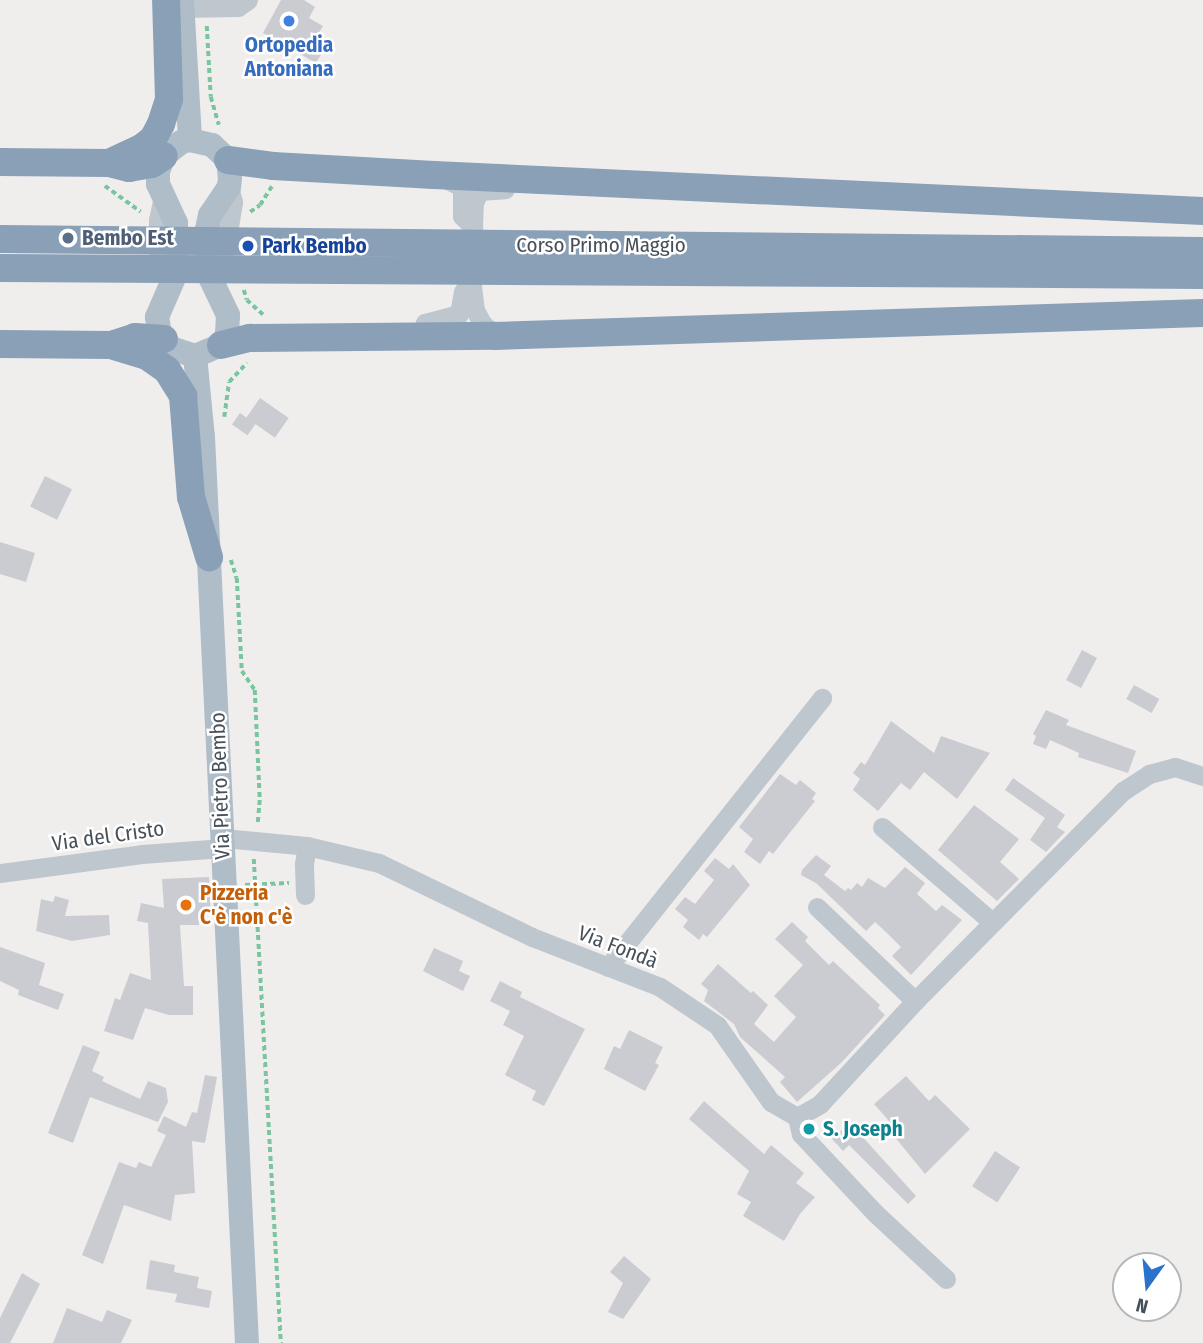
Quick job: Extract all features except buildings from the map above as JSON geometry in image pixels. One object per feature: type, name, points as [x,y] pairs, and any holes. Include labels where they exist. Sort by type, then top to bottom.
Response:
[{"type":"highway","points":[[109,163],[143,147],[153,139],[161,124],[169,99],[184,4]]},
{"type":"highway","points":[[0,163],[109,163],[129,168],[152,164],[164,156]]},
{"type":"highway","points":[[228,174],[273,166],[1203,211]]},
{"type":"highway","name":"Corso Primo Maggio","points":[[0,239],[1203,275]]},
{"type":"highway","name":"Corso Primo Maggio","points":[[0,268],[1203,251]]},
{"type":"highway","points":[[221,345],[250,338],[495,337],[1203,313]]},
{"type":"highway","points":[[111,345],[135,337],[164,339]]},
{"type":"highway","points":[[0,344],[111,345],[147,356],[167,370],[183,396],[191,497],[219,557]]},
{"type":"main road","points":[[184,4],[190,140]]},
{"type":"main road","points":[[190,140],[212,145],[228,174],[207,229],[207,271],[223,300],[228,325],[227,335],[221,345],[195,356],[179,353],[164,339],[157,317],[176,273],[176,223],[163,196],[158,171],[164,156],[181,142],[190,140]]},
{"type":"main road","name":"Via Pietro Bembo","points":[[195,356],[219,557],[223,843],[247,1343]]},
{"type":"street","points":[[184,4],[238,7],[247,0]]},
{"type":"street","points":[[434,175],[450,178],[462,187],[462,216],[473,227]]},
{"type":"street","points":[[495,337],[475,310],[471,278],[474,203],[479,191],[506,189],[527,180]]},
{"type":"street","points":[[420,338],[425,323],[459,314],[463,292],[471,278]]},
{"type":"street","points":[[608,967],[822,698]]},
{"type":"street","points":[[946,1279],[875,1213],[801,1134],[797,1117],[820,1104],[915,1001],[1122,790],[1149,774],[1175,767],[1203,776]]},
{"type":"street","points":[[881,827],[992,922]]},
{"type":"street","name":"Via Fondà","points":[[223,843],[307,846],[379,863],[532,937],[660,987],[717,1025],[771,1102],[797,1117]]},
{"type":"street","name":"Via del Cristo","points":[[0,873],[223,843]]},
{"type":"street","points":[[304,889],[307,846]]},
{"type":"street","points":[[817,906],[915,1001]]},
{"type":"path","points":[[184,4],[220,127]]},
{"type":"path","points":[[223,421],[224,400],[229,382],[250,361]]},
{"type":"path","points":[[219,557],[237,578],[242,671],[255,690],[260,810],[258,825]]},
{"type":"path","points":[[256,850],[281,1343]]},
{"type":"path","points":[[256,885],[304,889]]},
{"type":"place","name":"Ortopedia Antoniana","points":[[289,21]]},
{"type":"place","name":"Bembo Est","points":[[68,238]]},
{"type":"place","name":"Park Bembo","points":[[248,246]]},
{"type":"place","name":"Pizzeria C'è non c'è","points":[[186,905]]},
{"type":"place","name":"S. Joseph","points":[[809,1129]]}]
